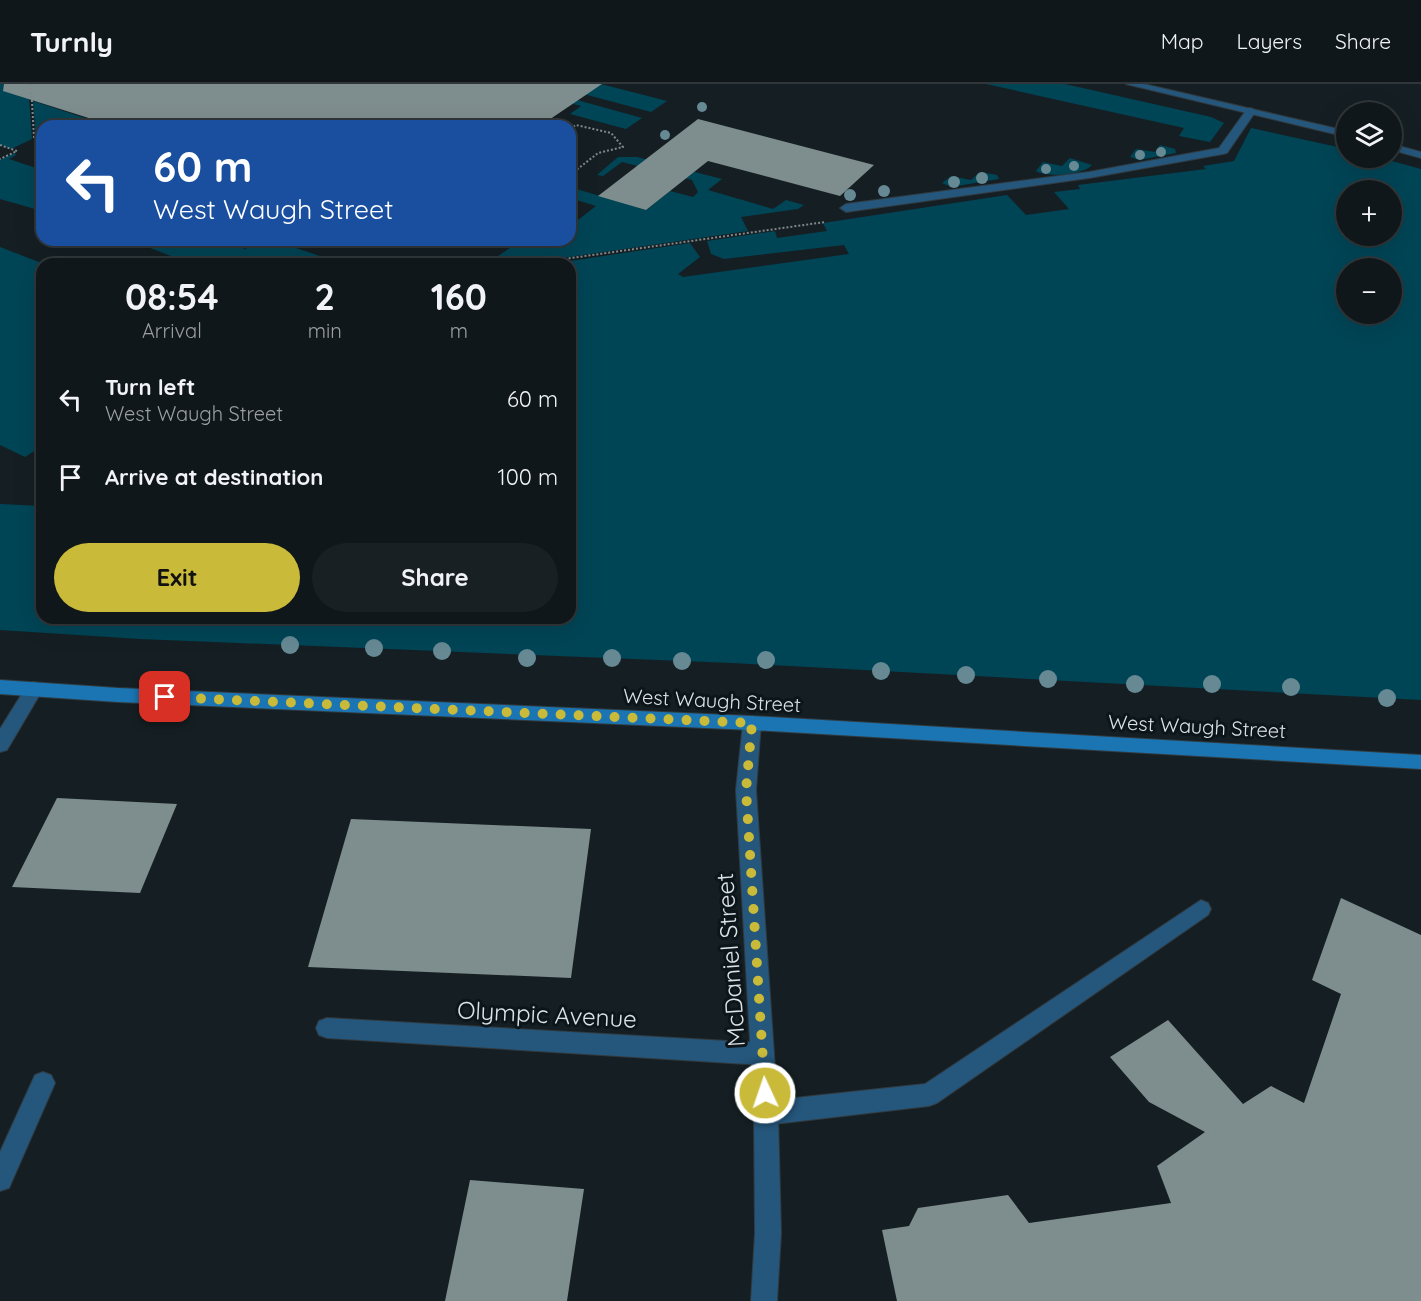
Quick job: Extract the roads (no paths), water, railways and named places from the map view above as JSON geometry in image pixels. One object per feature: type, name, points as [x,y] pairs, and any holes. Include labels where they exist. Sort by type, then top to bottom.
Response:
[{"type":"street","points":[[1131,84],[1336,131]]},
{"type":"street","points":[[846,208],[1089,175],[1222,151],[1251,111]]},
{"type":"street","points":[[1402,150],[1421,155]]},
{"type":"street","name":"West Waugh Street","points":[[0,687],[752,723],[1421,762]]},
{"type":"street","points":[[0,745],[34,689]]},
{"type":"street","name":"McDaniel Street","points":[[752,723],[746,790],[766,1113],[768,1233],[764,1301]]},
{"type":"street","points":[[766,1113],[929,1095],[1201,909]]},
{"type":"street","name":"Olympic Avenue","points":[[327,1028],[763,1054]]},
{"type":"street","points":[[0,1179],[43,1083]]}]
